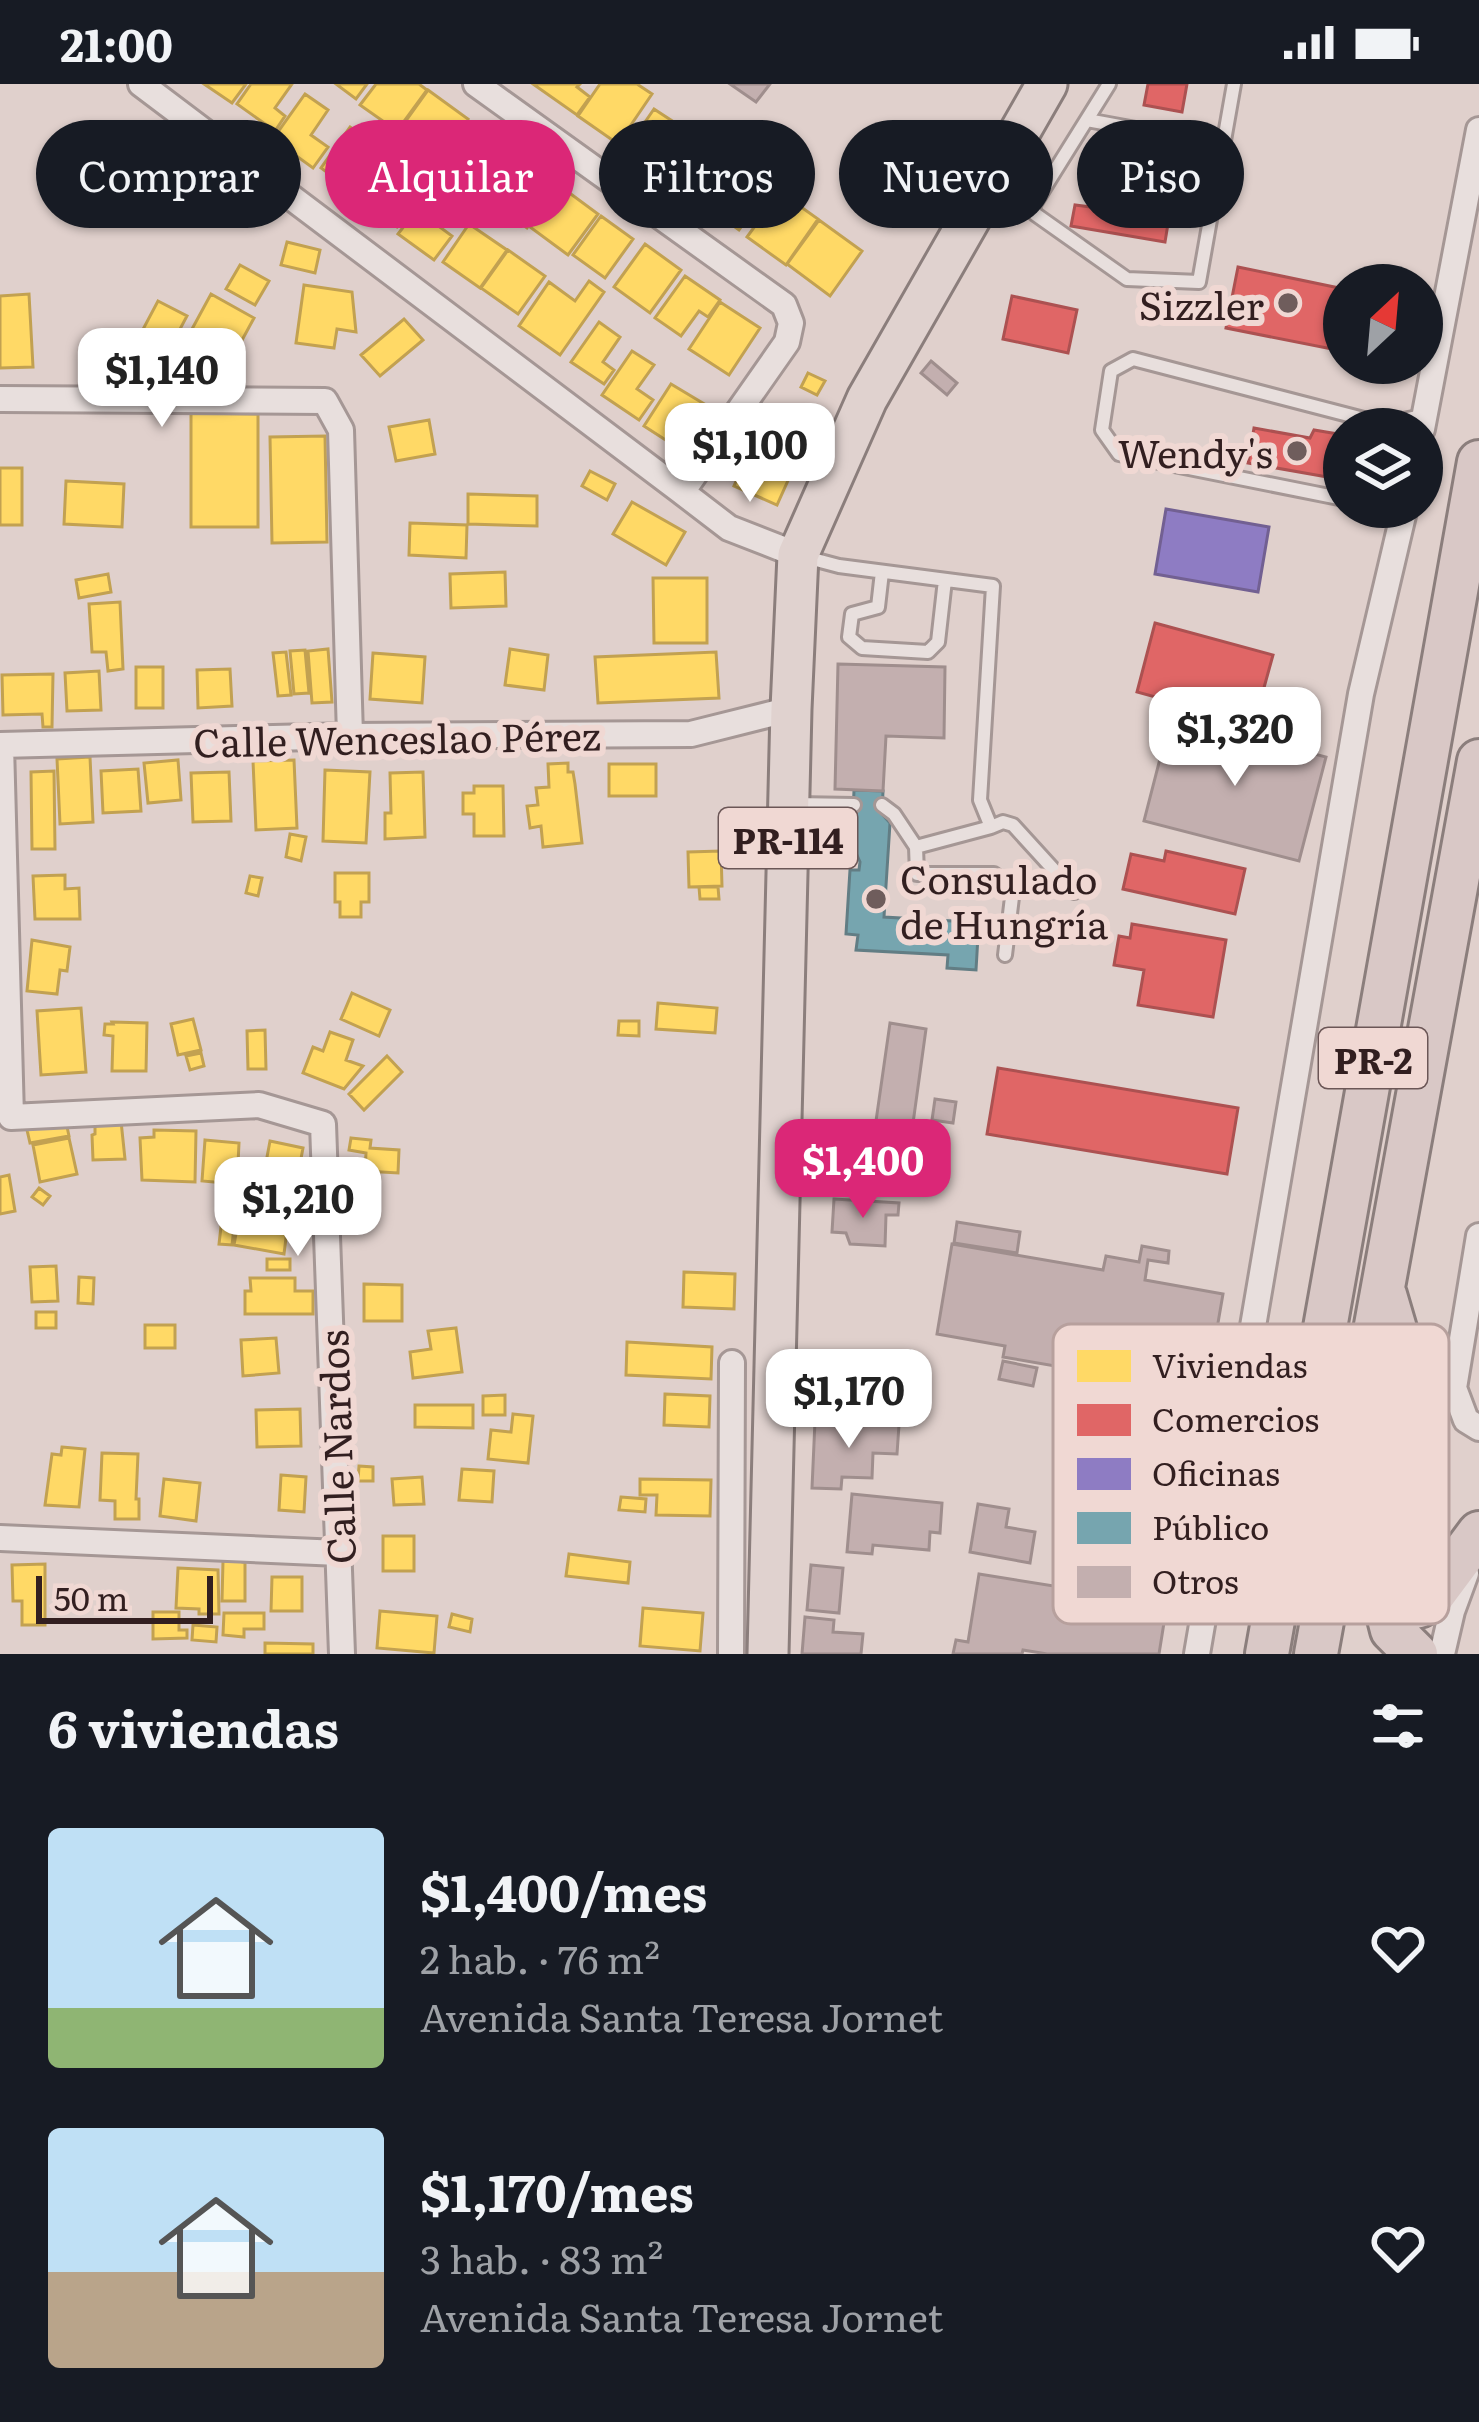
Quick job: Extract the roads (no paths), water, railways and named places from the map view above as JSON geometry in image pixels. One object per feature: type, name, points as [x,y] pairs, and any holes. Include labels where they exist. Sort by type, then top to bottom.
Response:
[{"type":"highway","name":"PR-2","points":[[1326,1324],[1479,462]]},
{"type":"highway","name":"PR-2","points":[[1376,1324],[1479,761]]},
{"type":"highway","points":[[1383,1288],[1394,1324]]},
{"type":"highway","points":[[1449,1574],[1479,1535]]},
{"type":"highway","name":"PR-2","points":[[1267,1654],[1272,1624]]},
{"type":"highway","name":"PR-2","points":[[1316,1654],[1321,1624]]},
{"type":"highway","points":[[1390,1624],[1416,1654]]},
{"type":"main road","name":"PR-114","points":[[768,1654],[798,555],[867,399],[1047,84]]},
{"type":"street","points":[[141,84],[729,528],[798,555]]},
{"type":"street","points":[[476,84],[784,305],[790,323],[787,342],[682,493]]},
{"type":"street","points":[[1426,408],[1479,130]]},
{"type":"street","points":[[0,399],[326,400],[341,430],[350,736]]},
{"type":"street","points":[[1253,1324],[1361,694],[1394,528]]},
{"type":"street","name":"Calle Wenceslao Pérez","points":[[0,745],[691,734],[791,709]]},
{"type":"street","points":[[0,745],[5,1120]]},
{"type":"street","name":"Calle Nardos","points":[[5,1120],[259,1105],[322,1124],[342,1654]]},
{"type":"street","points":[[1479,1236],[1454,1388],[1466,1420],[1479,1428]]},
{"type":"street","points":[[731,1654],[732,1363]]},
{"type":"street","points":[[1449,1624],[1479,1535]]},
{"type":"street","points":[[0,1538],[339,1553]]},
{"type":"street","points":[[1197,1654],[1202,1624]]},
{"type":"street","points":[[1442,1654],[1449,1624]]},
{"type":"lane","points":[[1087,120],[1109,84]]},
{"type":"lane","points":[[1228,120],[1234,84]]},
{"type":"lane","points":[[1077,136],[1033,206],[1035,214],[1127,279],[1199,282],[1208,228]]},
{"type":"lane","points":[[1323,408],[1133,359],[1111,371],[1102,430],[1119,454],[1323,495]]},
{"type":"lane","points":[[798,555],[839,566],[993,586],[980,800],[991,827]]},
{"type":"lane","points":[[882,572],[878,607],[852,614],[848,637],[862,648],[928,652],[938,642],[945,580]]},
{"type":"lane","points":[[789,804],[854,805]]},
{"type":"lane","points":[[882,805],[894,814],[916,847],[917,874],[994,874],[1013,890],[1005,955]]},
{"type":"lane","points":[[916,847],[1004,822],[1013,825],[1074,892]]},
{"type":"place","name":"Sizzler","points":[[1288,303]]},
{"type":"place","name":"Wendy's","points":[[1297,451]]},
{"type":"place","name":"Consulado de Hungría","points":[[876,899]]}]
